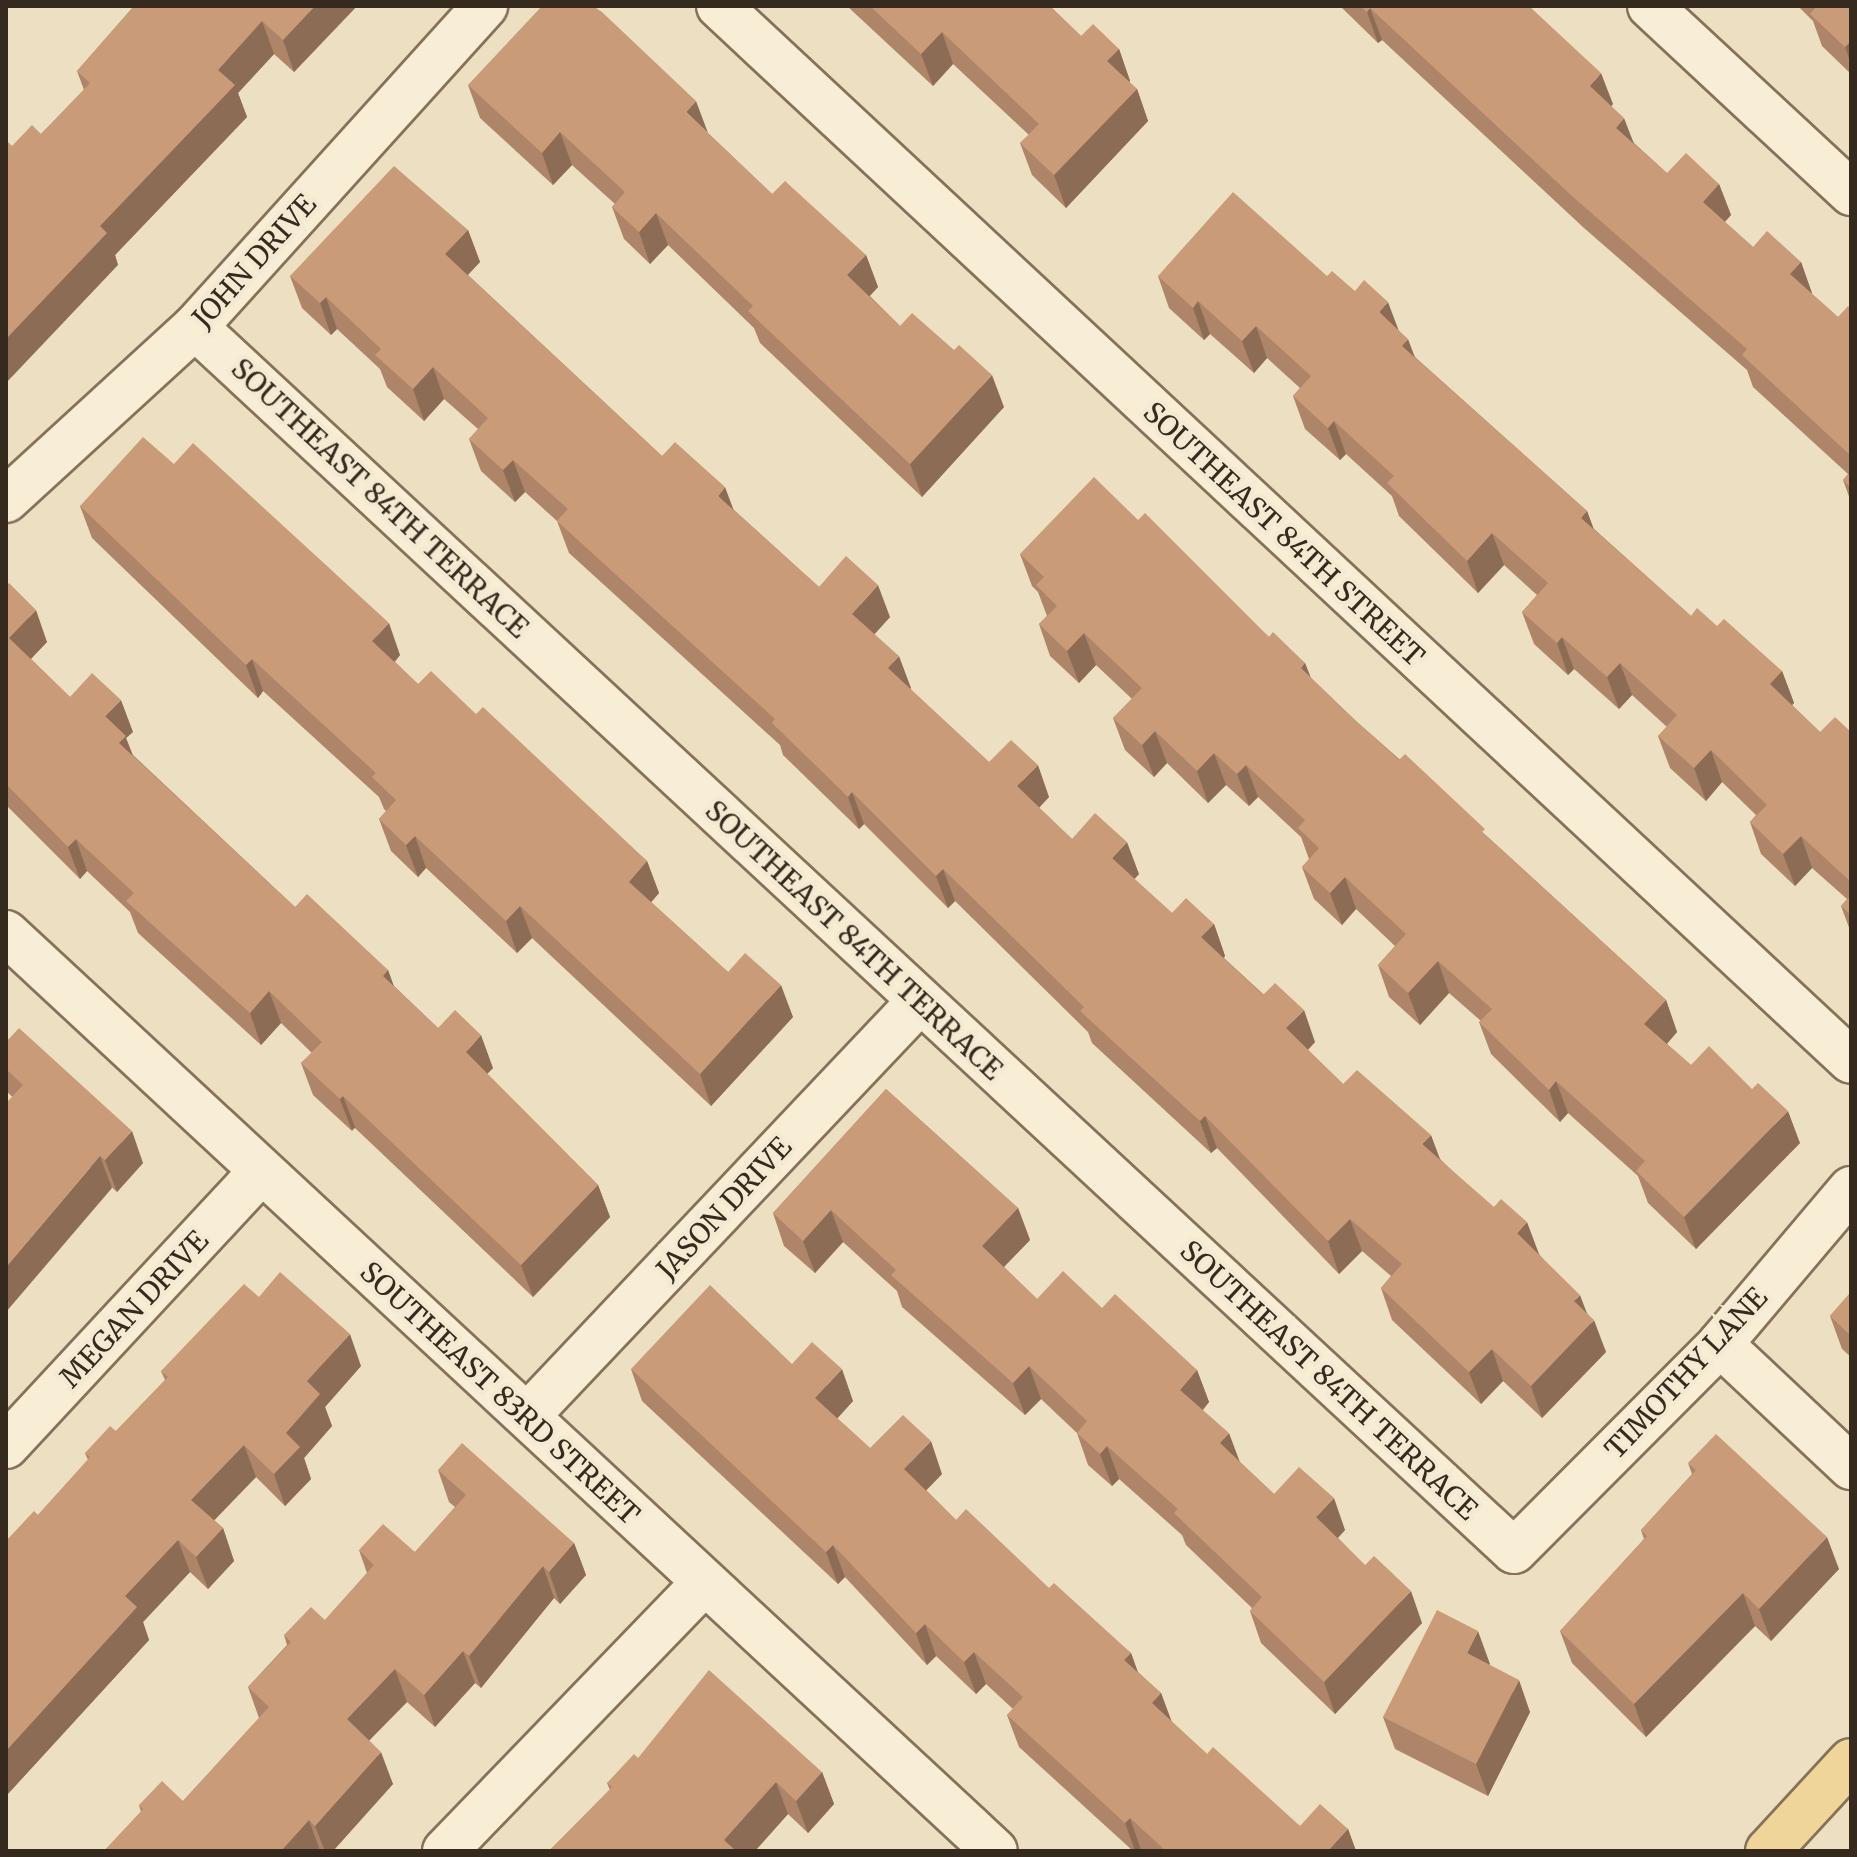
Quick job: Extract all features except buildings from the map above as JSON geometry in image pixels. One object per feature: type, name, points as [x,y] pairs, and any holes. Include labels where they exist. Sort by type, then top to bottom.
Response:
[{"type":"main road","points":[[1768,1851],[1851,1761]]},
{"type":"street","name":"JOHN DRIVE","points":[[6,500],[195,327],[485,6]]},
{"type":"street","name":"SOUTHEAST 84TH STREET","points":[[719,6],[1851,1061]]},
{"type":"street","points":[[1650,6],[1851,193]]},
{"type":"street","name":"SOUTHEAST 84TH TERRACE","points":[[195,327],[1514,1551]]},
{"type":"street","name":"SOUTHEAST 83RD STREET","points":[[6,933],[261,1172],[528,1415],[703,1584],[995,1851]]},
{"type":"street","name":"JASON DRIVE","points":[[528,1415],[919,1002]]},
{"type":"street","name":"MEGAN DRIVE","points":[[6,1446],[261,1172]]},
{"type":"street","name":"TIMOTHY LANE","points":[[1514,1551],[1720,1344],[1851,1189]]},
{"type":"street","points":[[1720,1344],[1851,1467]]},
{"type":"street","points":[[445,1851],[703,1584]]}]
